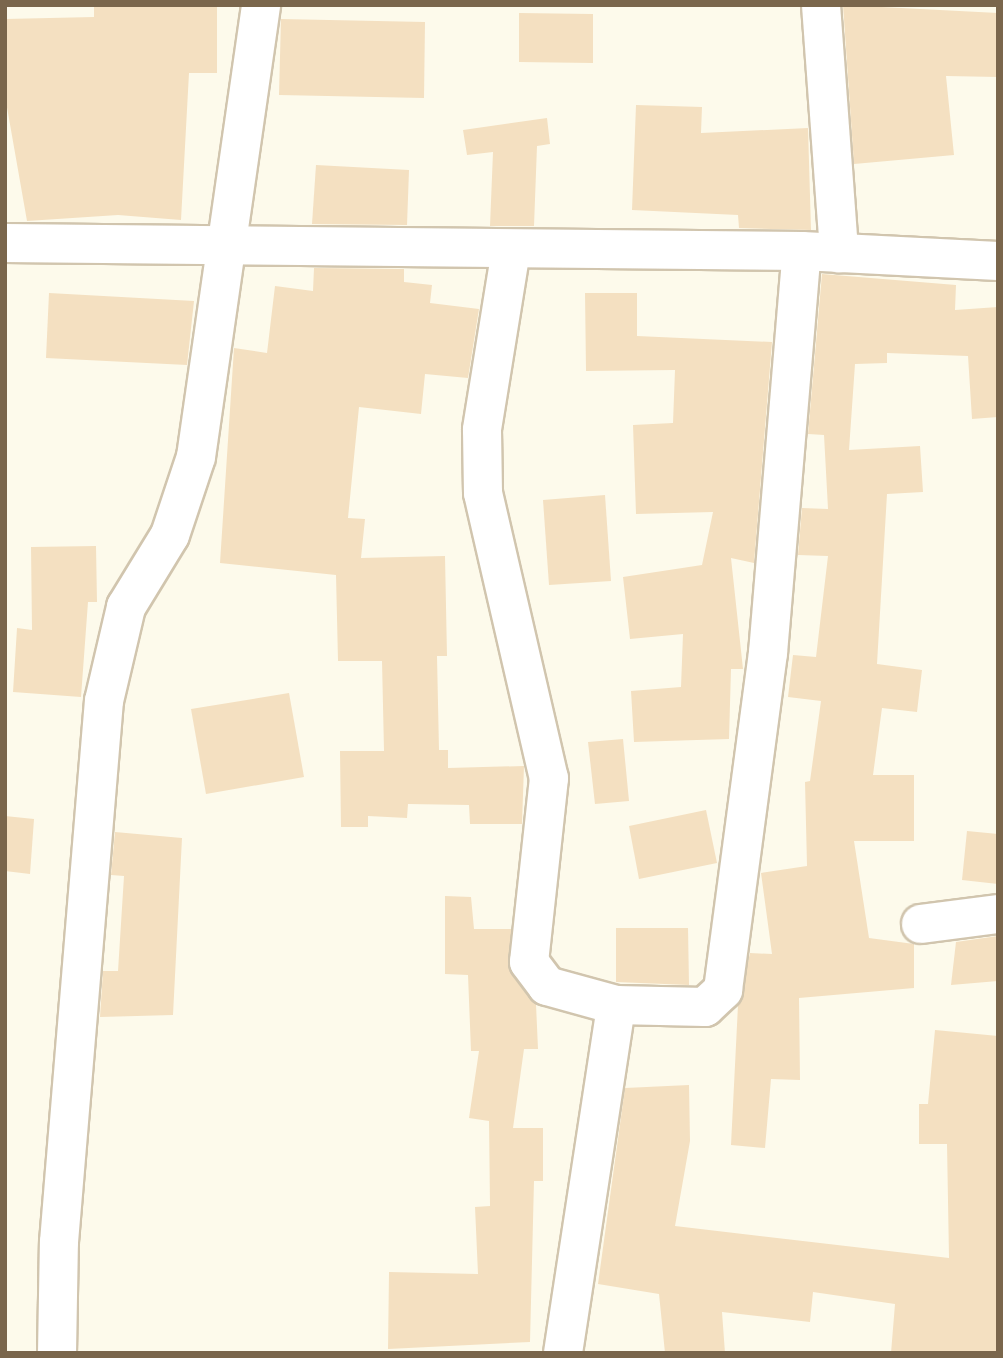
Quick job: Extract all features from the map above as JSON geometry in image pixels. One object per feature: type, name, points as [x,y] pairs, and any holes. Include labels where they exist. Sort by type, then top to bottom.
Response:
[{"type":"street","points":[[57,1353],[59,1242],[104,701],[126,607],[184,501],[229,247],[261,5]]},
{"type":"street","points":[[512,250],[482,430],[483,481],[492,547],[549,778],[529,962],[547,986],[616,1005],[705,1007],[723,990],[820,252],[821,5]]},
{"type":"street","points":[[5,243],[820,252],[998,261]]},
{"type":"street","points":[[921,924],[998,914]]},
{"type":"street","points":[[564,1353],[616,1005]]},
{"type":"building","points":[[217,5],[217,73],[189,73],[181,220],[118,215],[27,221],[5,96],[5,19],[94,17],[94,7]]},
{"type":"building","points":[[843,5],[998,13],[998,77],[946,76],[954,155],[854,164]]},
{"type":"building","points":[[519,13],[593,14],[593,63],[519,62]]},
{"type":"building","points":[[281,19],[425,22],[424,98],[279,95]]},
{"type":"building","points":[[636,105],[702,107],[701,133],[808,128],[811,230],[739,228],[738,215],[632,210]]},
{"type":"building","points":[[547,118],[550,144],[537,146],[534,226],[490,226],[493,152],[467,155],[463,130]]},
{"type":"building","points":[[316,165],[409,170],[407,225],[312,224]]},
{"type":"building","points":[[314,268],[404,269],[404,282],[432,285],[430,303],[479,309],[468,378],[425,374],[421,414],[359,407],[348,518],[365,519],[361,558],[445,556],[447,656],[437,656],[439,750],[448,750],[448,768],[524,766],[522,824],[470,824],[469,805],[408,804],[407,818],[368,816],[368,827],[341,827],[340,751],[384,751],[382,661],[338,661],[336,575],[220,563],[234,348],[267,353],[275,286],[313,291]]},
{"type":"building","points":[[822,274],[956,285],[955,310],[998,307],[998,417],[972,419],[968,356],[887,353],[887,363],[855,364],[849,450],[920,446],[923,492],[887,494],[877,664],[922,670],[917,712],[882,708],[873,775],[914,775],[914,841],[854,841],[869,938],[914,944],[914,988],[799,998],[800,1080],[771,1079],[765,1148],[731,1145],[738,1005],[750,953],[772,954],[761,873],[807,866],[805,782],[810,781],[821,701],[788,697],[793,655],[816,657],[828,556],[798,555],[802,508],[828,509],[824,435],[808,434]]},
{"type":"building","points":[[49,293],[194,301],[187,365],[46,358]]},
{"type":"building","points":[[585,293],[637,293],[637,336],[772,342],[754,563],[731,558],[743,669],[731,669],[729,739],[634,742],[631,691],[681,687],[683,634],[630,639],[623,577],[702,565],[713,512],[636,514],[633,425],[673,423],[675,370],[586,371]]},
{"type":"building","points":[[605,495],[611,581],[549,585],[543,500]]},
{"type":"building","points":[[96,546],[97,602],[88,602],[81,697],[13,692],[17,628],[32,630],[31,547]]},
{"type":"building","points":[[289,693],[304,777],[206,794],[191,709]]},
{"type":"building","points":[[623,739],[629,801],[595,804],[588,742]]},
{"type":"building","points":[[706,810],[717,863],[639,879],[629,826]]},
{"type":"building","points":[[5,816],[34,819],[30,874],[5,871]]},
{"type":"building","points":[[967,831],[998,834],[998,884],[962,880]]},
{"type":"building","points":[[115,832],[182,838],[173,1015],[100,1017],[103,971],[118,971],[124,876],[111,875]]},
{"type":"building","points":[[445,896],[471,897],[474,929],[511,929],[511,974],[536,1004],[538,1049],[524,1049],[513,1128],[543,1128],[543,1181],[534,1181],[530,1342],[388,1349],[389,1272],[478,1274],[475,1207],[490,1206],[489,1121],[469,1118],[479,1051],[471,1051],[468,975],[445,974]]},
{"type":"building","points":[[616,928],[688,928],[689,985],[616,982]]},
{"type":"building","points":[[998,936],[998,981],[951,985],[956,942]]},
{"type":"building","points":[[935,1030],[998,1036],[998,1353],[891,1353],[895,1304],[813,1292],[810,1322],[722,1312],[725,1353],[665,1353],[659,1294],[598,1284],[625,1088],[689,1085],[690,1141],[675,1226],[949,1258],[947,1144],[919,1144],[919,1104],[928,1104]]}]
